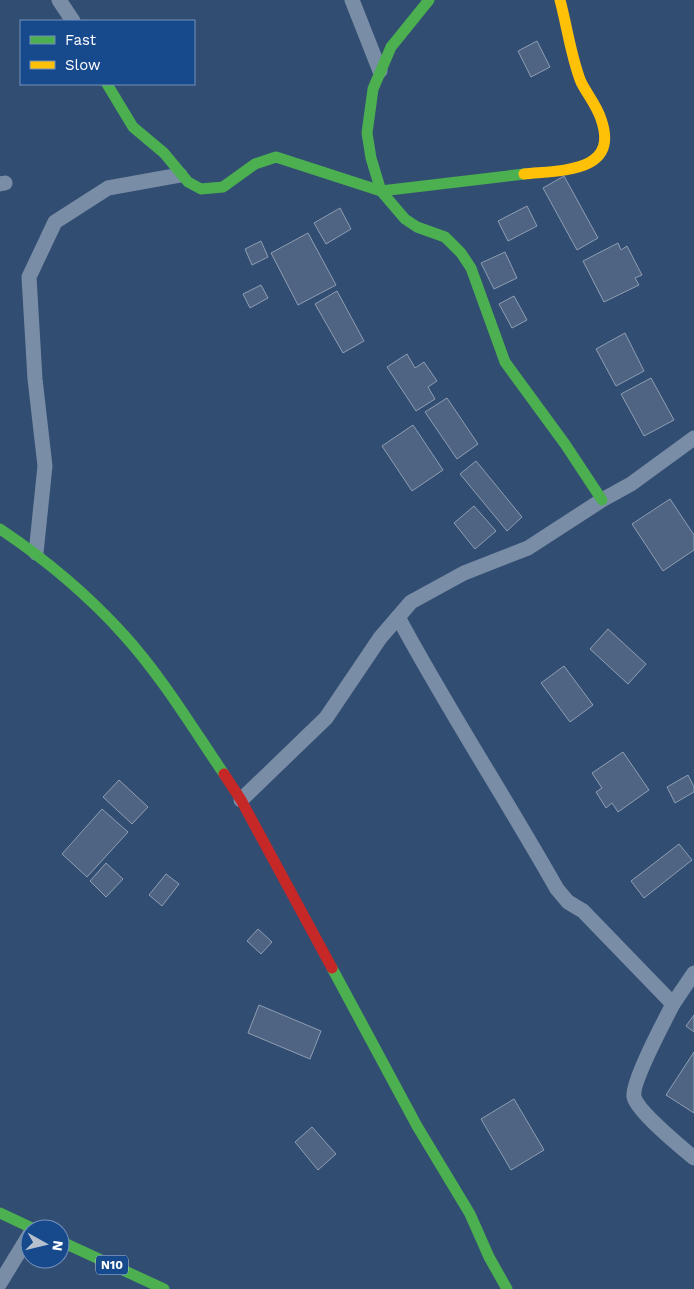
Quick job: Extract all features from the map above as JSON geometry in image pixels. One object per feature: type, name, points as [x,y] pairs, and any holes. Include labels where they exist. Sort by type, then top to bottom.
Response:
[{"type":"main road","points":[[429,0],[391,47],[374,89],[367,133],[371,158],[382,191],[405,219],[418,227],[445,238],[461,253],[471,268],[505,362],[565,444],[602,500]]},
{"type":"main road","points":[[108,85],[119,107],[137,131],[167,156],[180,175],[194,186],[209,189],[224,188],[243,172],[265,158],[276,157],[382,191],[451,181],[570,169],[592,163],[603,150],[607,138],[601,117],[581,81],[560,0]]},
{"type":"main road","points":[[0,529],[36,553],[69,581],[124,635],[167,689],[242,800],[417,1126],[470,1214],[489,1257],[507,1289]]},
{"type":"main road","points":[[0,1213],[20,1222]]},
{"type":"main road","name":"N10","points":[[70,1246],[164,1289]]},
{"type":"street","points":[[59,0],[72,20]]},
{"type":"street","points":[[352,0],[380,71]]},
{"type":"street","points":[[36,553],[45,466],[35,379],[29,277],[55,222],[108,188],[180,175]]},
{"type":"street","points":[[242,800],[326,718],[380,638],[411,602],[438,585],[528,548],[602,500],[631,484],[694,438]]},
{"type":"street","points":[[398,617],[438,691],[498,787],[557,889],[568,902],[583,911],[672,1004]]},
{"type":"street","points":[[694,973],[672,1004],[652,1046],[634,1097],[640,1107],[658,1126],[694,1158]]},
{"type":"street","points":[[0,1283],[20,1250]]},
{"type":"building","points":[[537,41],[550,67],[531,77],[518,51]]},
{"type":"building","points":[[564,176],[598,238],[577,250],[543,188]]},
{"type":"building","points":[[527,206],[537,226],[508,241],[498,221]]},
{"type":"building","points":[[340,208],[351,229],[326,244],[314,223]]},
{"type":"building","points":[[308,233],[336,285],[298,305],[271,253]]},
{"type":"building","points":[[261,241],[268,257],[252,265],[245,249]]},
{"type":"building","points":[[618,243],[621,250],[627,246],[642,275],[635,278],[639,285],[604,302],[583,261]]},
{"type":"building","points":[[505,252],[517,278],[494,289],[481,263]]},
{"type":"building","points":[[261,285],[268,298],[250,308],[243,294]]},
{"type":"building","points":[[337,291],[364,341],[343,353],[315,304]]},
{"type":"building","points":[[514,296],[527,320],[512,328],[499,304]]},
{"type":"building","points":[[625,333],[644,371],[616,386],[596,349]]},
{"type":"building","points":[[407,354],[415,368],[424,362],[437,381],[428,387],[435,399],[416,411],[387,367]]},
{"type":"building","points":[[651,378],[674,420],[644,436],[621,394]]},
{"type":"building","points":[[447,398],[478,444],[457,459],[425,412]]},
{"type":"building","points":[[413,425],[443,470],[412,491],[382,446]]},
{"type":"building","points":[[476,461],[522,517],[507,531],[460,474]]},
{"type":"building","points":[[670,499],[694,535],[694,550],[663,571],[632,524]]},
{"type":"building","points":[[474,506],[496,531],[475,549],[454,523]]},
{"type":"building","points":[[608,629],[646,664],[628,684],[590,649]]},
{"type":"building","points":[[564,666],[593,705],[570,722],[541,683]]},
{"type":"building","points":[[623,752],[649,790],[618,812],[612,803],[606,808],[596,792],[602,788],[592,773]]},
{"type":"building","points":[[688,775],[694,787],[694,792],[675,803],[667,787]]},
{"type":"building","points":[[119,780],[148,807],[132,824],[103,797]]},
{"type":"building","points":[[102,809],[128,832],[87,877],[62,854]]},
{"type":"building","points":[[679,844],[692,860],[644,898],[631,881]]},
{"type":"building","points":[[106,863],[123,879],[106,897],[90,881]]},
{"type":"building","points":[[166,874],[179,884],[162,906],[149,895]]},
{"type":"building","points":[[258,929],[272,942],[261,954],[247,941]]},
{"type":"building","points":[[259,1005],[321,1031],[310,1059],[248,1033]]},
{"type":"building","points":[[694,1015],[694,1032],[686,1026]]},
{"type":"building","points":[[694,1052],[694,1113],[666,1095]]},
{"type":"building","points":[[514,1099],[544,1150],[511,1170],[481,1119]]},
{"type":"building","points":[[312,1127],[336,1154],[318,1170],[295,1142]]},
{"type":"traffic: fast","points":[[429,0],[391,47],[373,89],[367,133],[371,158],[381,191],[405,219],[417,227],[445,237],[461,253],[471,268],[505,362],[565,444],[602,500]]},
{"type":"traffic: fast","points":[[108,85],[133,127],[164,153],[188,182],[201,189],[223,187],[255,164],[276,157],[381,191],[524,174]]},
{"type":"traffic: fast","points":[[0,529],[65,578],[124,635],[164,685],[224,774]]},
{"type":"traffic: fast","points":[[332,968],[417,1126],[470,1214],[489,1257],[507,1289]]},
{"type":"traffic: fast","points":[[0,1213],[20,1222]]},
{"type":"traffic: fast","points":[[70,1246],[164,1289]]},
{"type":"traffic: slow","points":[[524,174],[570,169],[584,165],[595,159],[602,150],[605,137],[597,109],[581,82],[560,0]]},
{"type":"traffic: jam","points":[[224,774],[241,800],[332,968]]}]
